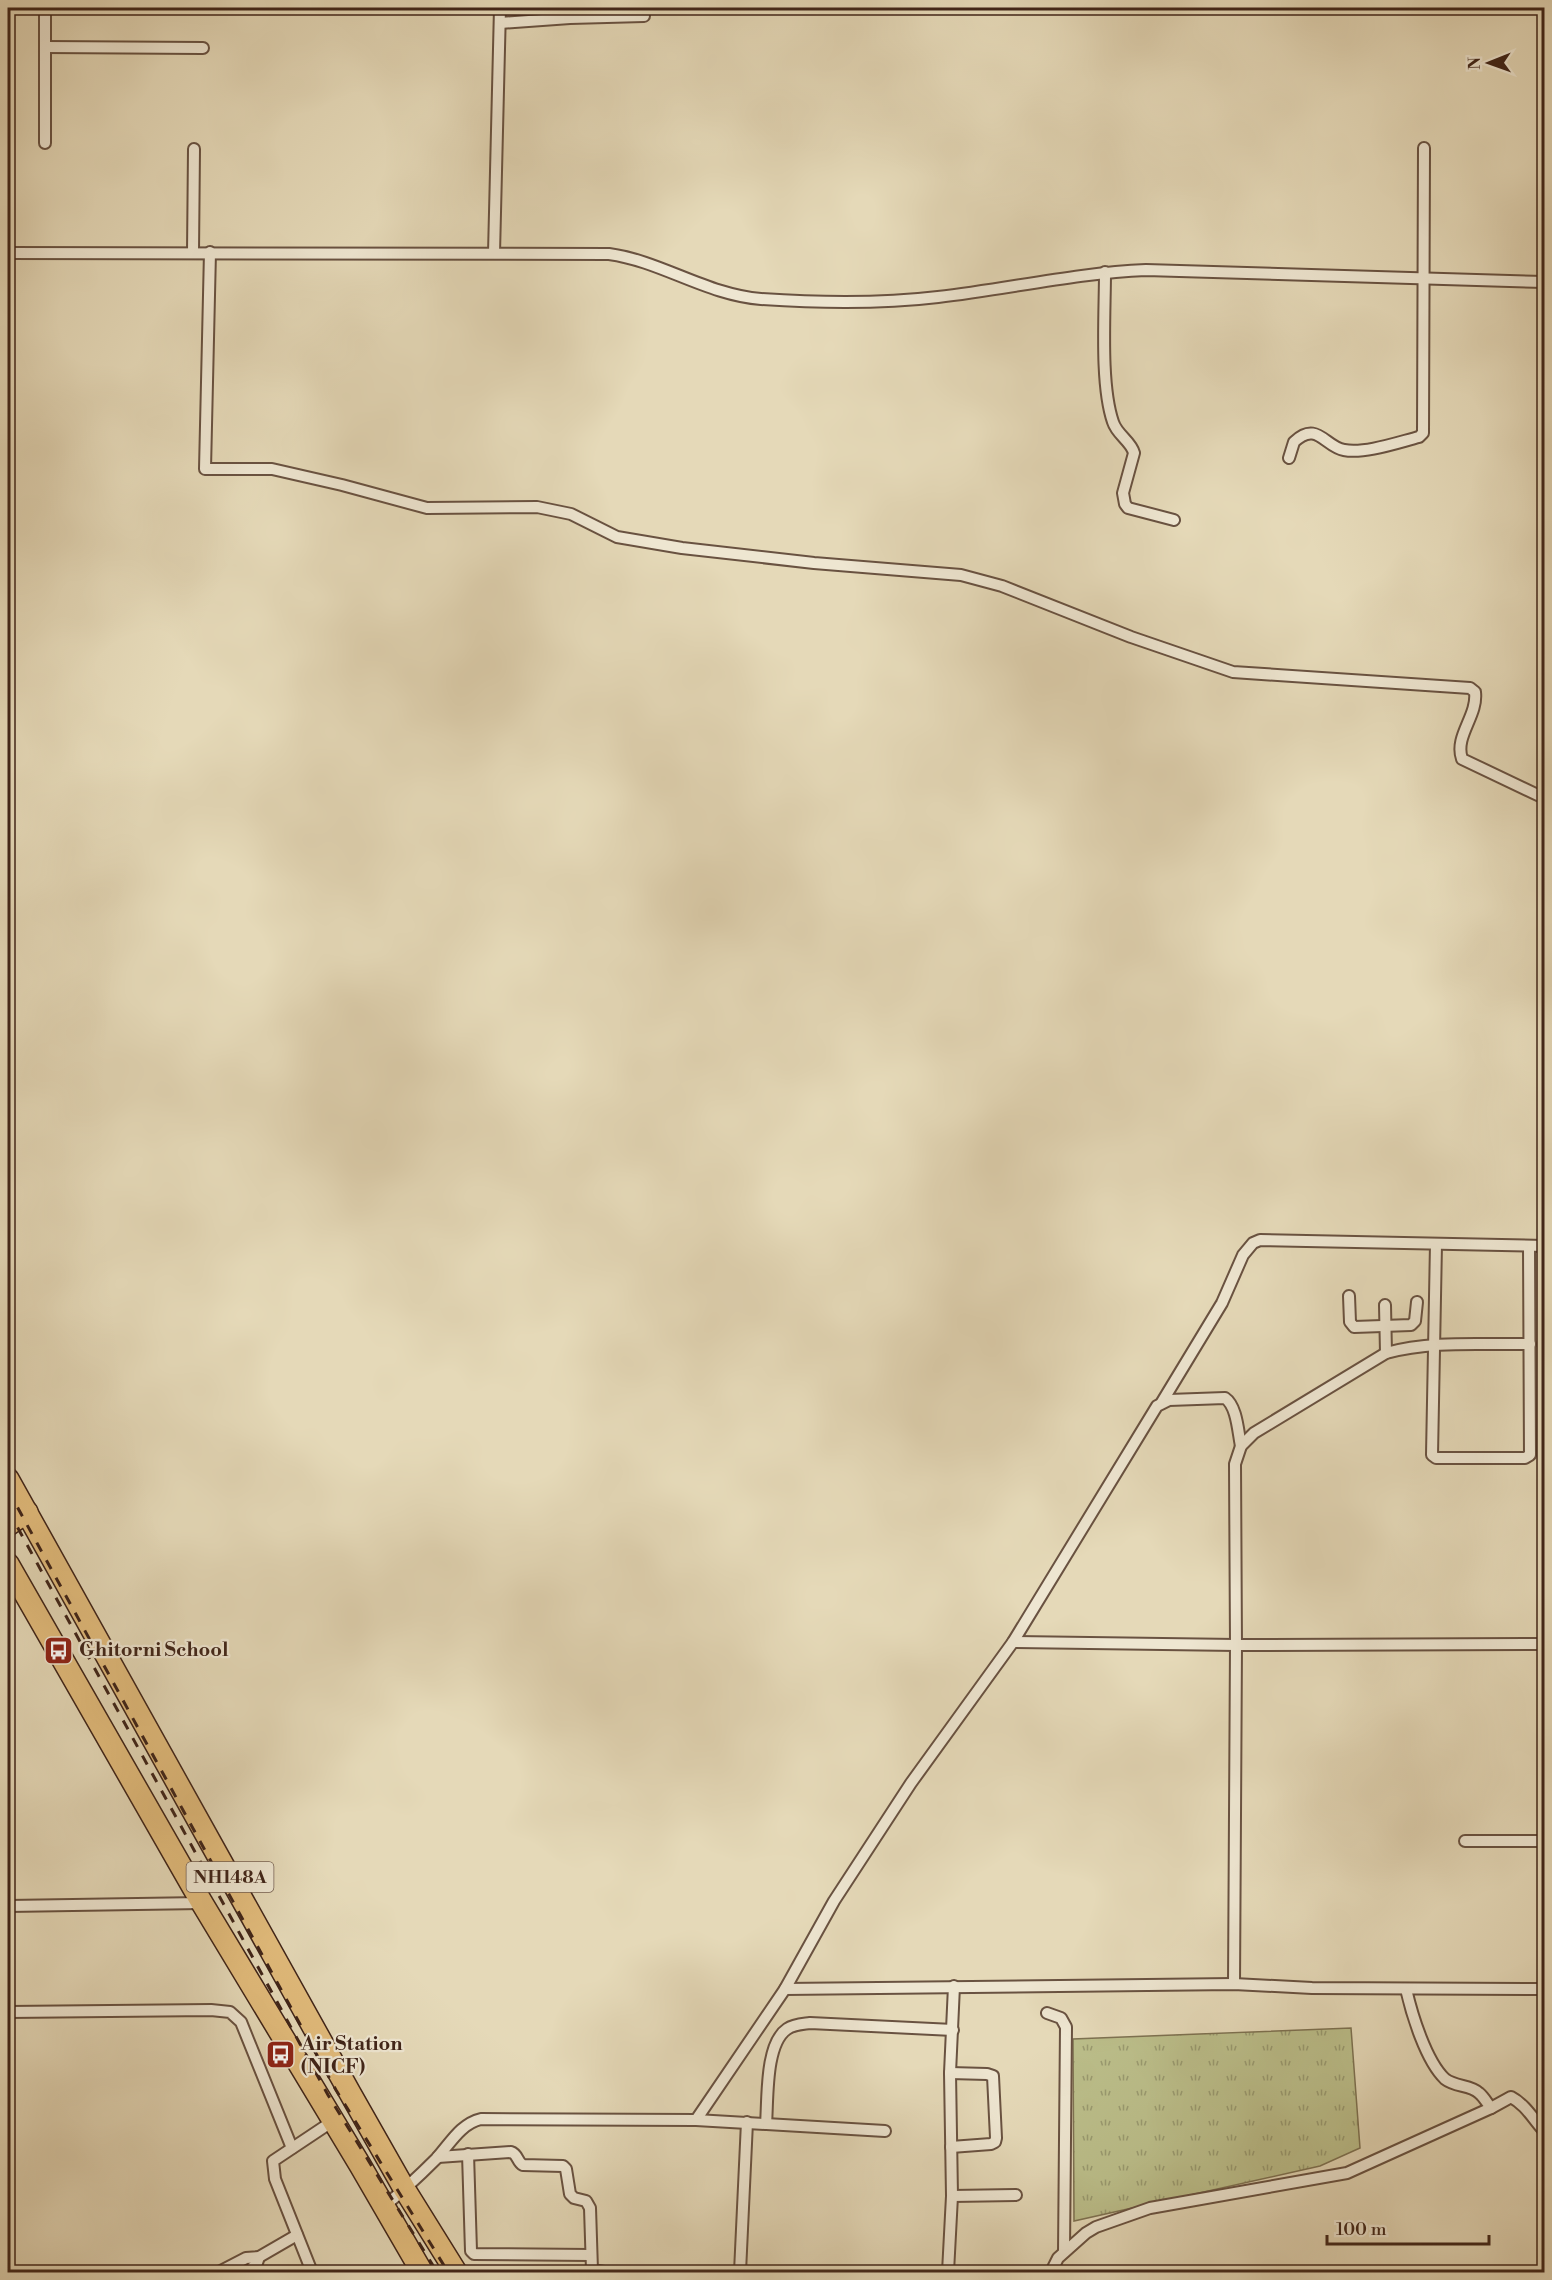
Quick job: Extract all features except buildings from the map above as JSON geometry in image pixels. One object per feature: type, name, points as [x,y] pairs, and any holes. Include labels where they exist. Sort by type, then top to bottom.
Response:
[{"type":"highway","name":"NH148A","points":[[8,1479],[405,2190],[456,2272]]},
{"type":"highway","points":[[8,1525],[27,1512]]},
{"type":"highway","name":"NH148A","points":[[8,1564],[202,1903],[422,2272]]},
{"type":"street","points":[[45,8],[45,143]]},
{"type":"street","points":[[494,253],[500,8]]},
{"type":"street","points":[[500,23],[644,16]]},
{"type":"street","points":[[45,47],[203,48]]},
{"type":"street","points":[[1288,458],[1294,442],[1309,434],[1319,435],[1338,448],[1350,451],[1422,435],[1424,425],[1424,148]]},
{"type":"street","points":[[193,252],[194,150]]},
{"type":"street","points":[[210,252],[205,469],[272,469],[427,508],[537,507],[571,514],[624,539],[682,548],[814,563],[961,575],[1002,586],[1131,637],[1222,669],[1240,673],[1470,688],[1475,692],[1475,705],[1461,742],[1462,759],[1545,798]]},
{"type":"street","points":[[8,253],[609,254],[630,257],[672,275],[729,294],[762,299],[837,301],[900,301],[941,297],[1105,272],[1146,270],[1545,282]]},
{"type":"street","points":[[1105,272],[1106,381],[1109,408],[1116,428],[1130,444],[1134,453],[1123,501],[1128,508],[1173,520]]},
{"type":"street","points":[[696,2120],[785,1989],[834,1901],[879,1831],[1013,1642],[1222,1303],[1243,1254],[1253,1243],[1260,1240],[1545,1246]]},
{"type":"street","points":[[1436,1244],[1433,1457],[1514,1458],[1528,1457],[1531,1453],[1529,1246]]},
{"type":"street","points":[[1349,1296],[1352,1326],[1407,1326],[1414,1323],[1417,1302]]},
{"type":"street","points":[[1386,1305],[1386,1353]]},
{"type":"street","points":[[1234,1984],[1236,1645],[1234,1464],[1241,1446],[1254,1433],[1386,1353],[1435,1345],[1530,1344]]},
{"type":"street","points":[[1161,1402],[1225,1398],[1232,1408],[1241,1446]]},
{"type":"street","points":[[1013,1642],[1236,1645],[1545,1644]]},
{"type":"street","points":[[1465,1840],[1545,1841]]},
{"type":"street","points":[[8,1906],[202,1903]]},
{"type":"street","points":[[785,1989],[1234,1984],[1312,1988],[1545,1989]]},
{"type":"street","points":[[948,2272],[952,2196],[950,2073],[954,1986]]},
{"type":"street","points":[[1406,1989],[1412,2013],[1440,2072],[1452,2083],[1478,2091],[1491,2108]]},
{"type":"street","points":[[8,2012],[211,2010],[230,2012],[241,2022],[292,2148]]},
{"type":"street","points":[[1047,2013],[1061,2018],[1066,2027],[1064,2252]]},
{"type":"street","points":[[766,2124],[772,2057],[776,2042],[790,2027],[810,2023],[953,2030]]},
{"type":"street","points":[[950,2073],[993,2076],[996,2138],[991,2144],[951,2147]]},
{"type":"street","points":[[1051,2272],[1054,2263],[1064,2252],[1096,2227],[1150,2208],[1347,2173],[1511,2097],[1522,2104],[1545,2131]]},
{"type":"street","points":[[383,2207],[405,2190],[438,2157],[459,2131],[472,2121],[481,2119],[696,2120],[885,2131]]},
{"type":"street","points":[[312,2272],[272,2168],[276,2157],[324,2129],[333,2121]]},
{"type":"street","points":[[740,2272],[747,2122]]},
{"type":"street","points":[[438,2157],[511,2152],[516,2154],[520,2163],[524,2165],[557,2165],[566,2168],[570,2194],[574,2198],[586,2201],[590,2208],[590,2266],[592,2270],[598,2272]]},
{"type":"street","points":[[468,2154],[471,2251],[474,2254],[590,2255]]},
{"type":"street","points":[[952,2196],[1016,2195]]},
{"type":"street","points":[[219,2272],[246,2258],[259,2257],[297,2235]]},
{"type":"street","points":[[248,2272],[252,2270],[259,2257]]},
{"type":"green space","points":[[1351,2028],[1360,2148],[1320,2166],[1074,2221],[1073,2039]]},
{"type":"railway","points":[[8,1490],[336,2090],[448,2272]]},
{"type":"railway","points":[[8,1510],[328,2095],[437,2272]]},
{"type":"place","name":"Ghitorni School","points":[[58,1650]]},
{"type":"place","name":"Air Station (NICF)","points":[[280,2055]]}]
